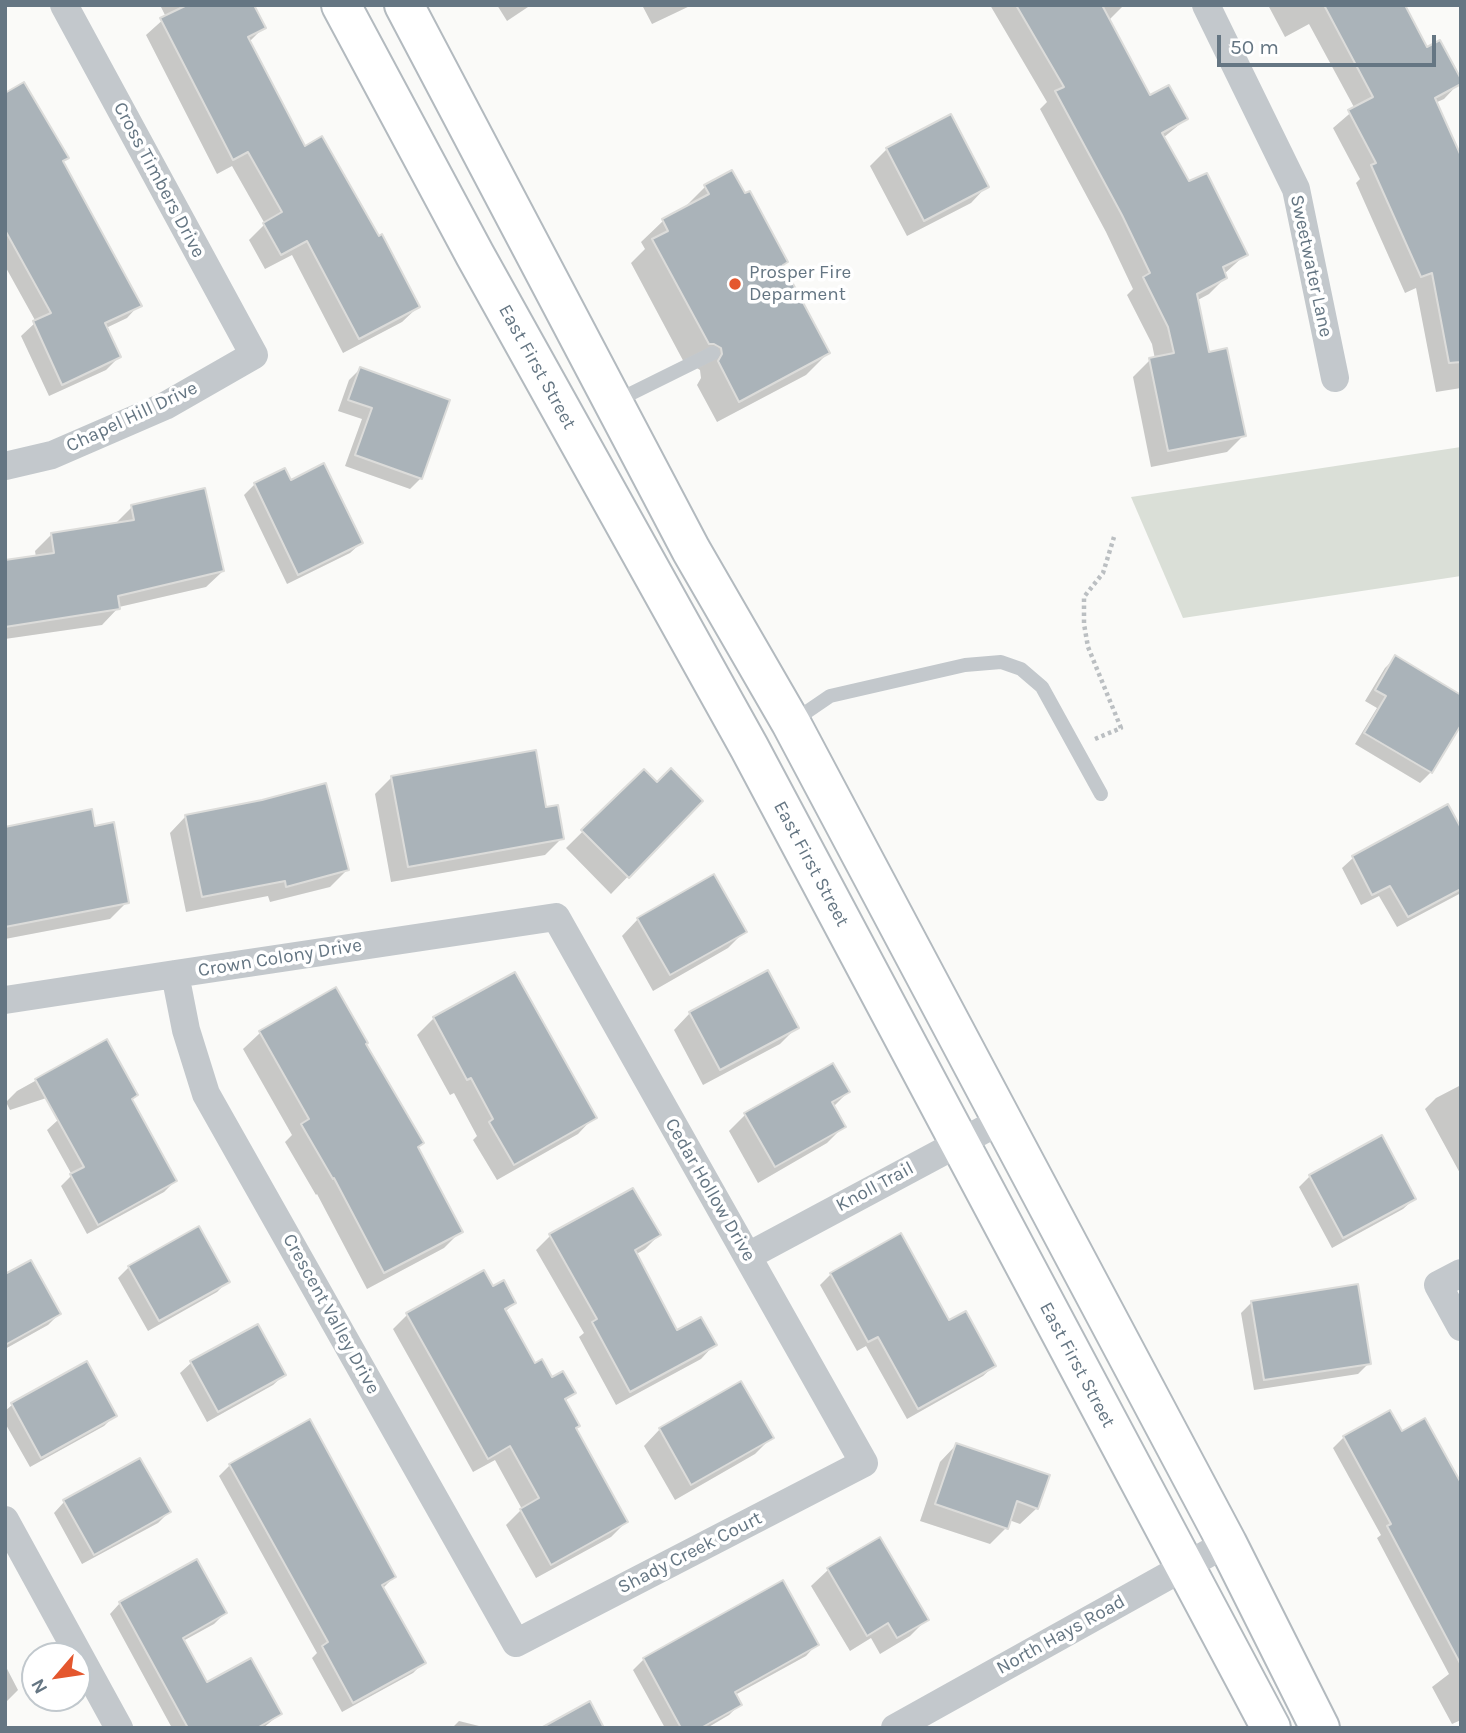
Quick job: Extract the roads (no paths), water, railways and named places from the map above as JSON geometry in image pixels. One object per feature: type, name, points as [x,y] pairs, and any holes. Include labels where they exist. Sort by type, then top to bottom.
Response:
[{"type":"main road","name":"East First Street","points":[[341,5],[475,255],[749,747],[1270,1728]]},
{"type":"main road","points":[[404,5],[691,550],[791,723],[1227,1543],[1320,1728]]},
{"type":"main road","points":[[475,255],[521,230]]},
{"type":"main road","points":[[570,426],[613,402]]},
{"type":"main road","points":[[749,747],[791,723]]},
{"type":"street","name":"Cross Timbers Drive","points":[[64,5],[254,355]]},
{"type":"street","name":"Sweetwater Lane","points":[[1206,5],[1296,190],[1335,378]]},
{"type":"street","name":"Chapel Hill Drive","points":[[5,466],[52,455],[165,406],[254,355]]},
{"type":"street","name":"Crown Colony Drive","points":[[5,1000],[556,917]]},
{"type":"street","name":"Cedar Hollow Drive","points":[[556,917],[864,1463]]},
{"type":"street","name":"Crescent Valley Drive","points":[[175,974],[186,1030],[206,1094],[516,1643]]},
{"type":"street","name":"Knoll Trail","points":[[748,1256],[1002,1120]]},
{"type":"street","points":[[1461,1273],[1438,1285],[1461,1327]]},
{"type":"street","name":"Shady Creek Court","points":[[516,1643],[864,1463]]},
{"type":"street","points":[[5,1520],[119,1728]]},
{"type":"street","name":"North Hays Road","points":[[895,1728],[1227,1543]]},
{"type":"lane","points":[[613,402],[713,353]]},
{"type":"lane","points":[[791,723],[830,696],[965,665],[1001,662],[1021,669],[1042,687],[1101,794]]},
{"type":"place","name":"Prosper Fire Deparment","points":[[735,284]]}]
